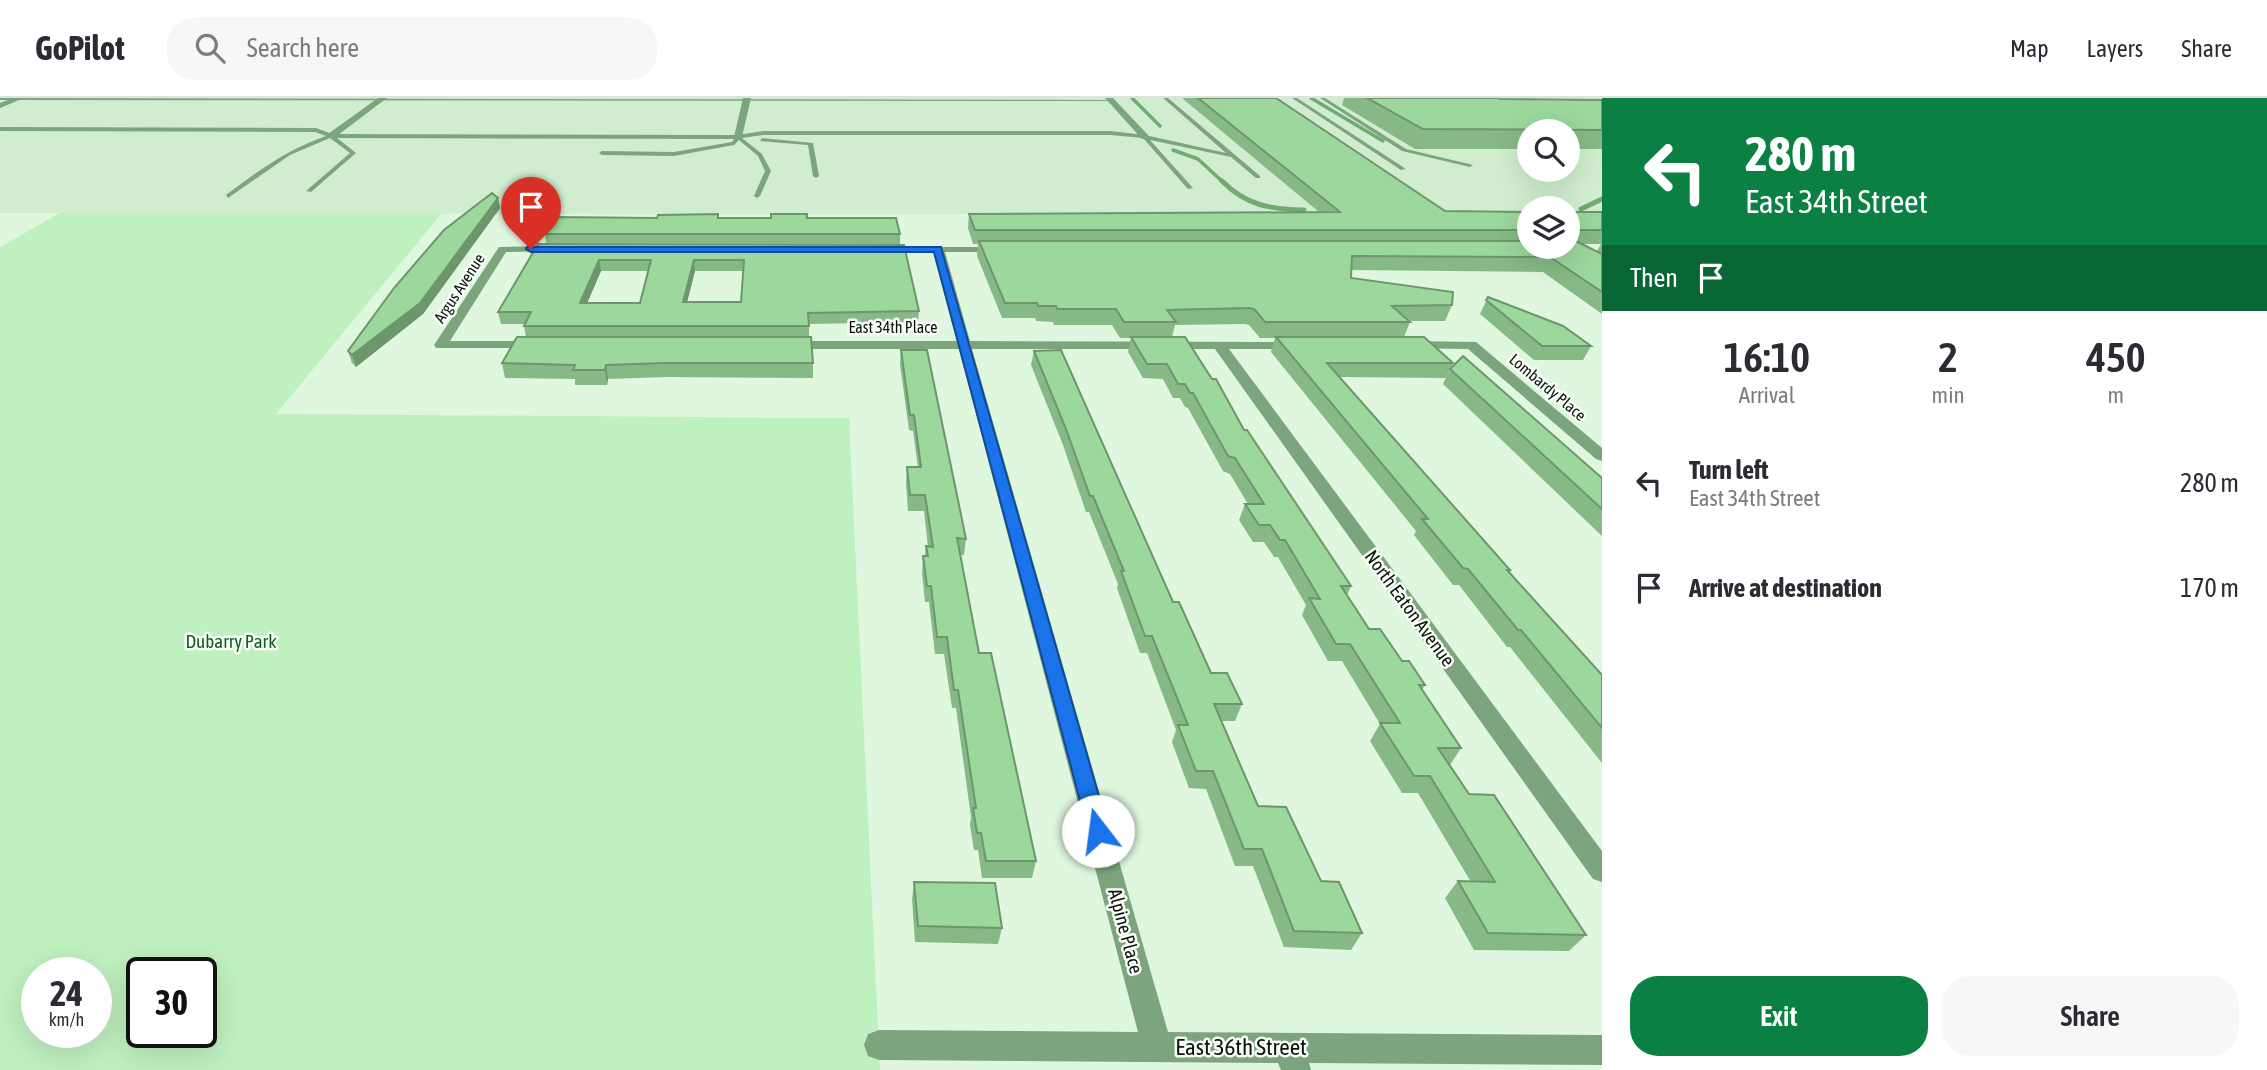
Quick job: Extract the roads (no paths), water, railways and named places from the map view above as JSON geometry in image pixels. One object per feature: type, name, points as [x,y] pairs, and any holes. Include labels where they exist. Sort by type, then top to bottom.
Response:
[{"type":"street","points":[[0,106],[18,99]]},
{"type":"street","points":[[331,136],[382,99]]},
{"type":"street","points":[[1111,99],[1145,137]]},
{"type":"street","points":[[738,137],[746,100]]},
{"type":"street","name":"Argus Avenue","points":[[551,345],[441,345],[503,249],[571,249]]},
{"type":"street","points":[[870,249],[1020,250]]},
{"type":"street","name":"Alpine Place","points":[[938,249],[1157,1046]]},
{"type":"street","name":"East 34th Place","points":[[772,345],[1312,345]]},
{"type":"street","name":"North Eaton Avenue","points":[[1219,345],[1602,871]]},
{"type":"street","name":"Lombardy Place","points":[[1392,345],[1471,345],[1602,456]]},
{"type":"street","name":"East 36th Street","points":[[879,1045],[1157,1046],[1291,1059],[1602,1050]]},
{"type":"lane","points":[[1166,98],[1258,177]]},
{"type":"lane","points":[[1294,98],[1403,169]]},
{"type":"lane","points":[[0,99],[1111,99]]},
{"type":"lane","points":[[1325,99],[1340,101]]},
{"type":"lane","points":[[1325,99],[1404,150],[1470,165]]},
{"type":"lane","points":[[0,129],[316,130],[331,136],[353,153],[309,191]]},
{"type":"lane","points":[[602,153],[674,154],[734,143],[738,137],[763,133],[1110,133],[1145,137],[1233,156]]},
{"type":"lane","points":[[228,196],[282,155],[331,136],[738,137],[811,145],[816,176]]},
{"type":"lane","points":[[738,137],[760,155],[768,171],[757,196]]},
{"type":"lane","points":[[1145,137],[1190,188]]},
{"type":"waterway","points":[[1132,98],[1160,126]]},
{"type":"waterway","points":[[1311,98],[1383,141]]},
{"type":"waterway","points":[[1173,150],[1198,159],[1224,183]]},
{"type":"waterway","points":[[1222,181],[1250,201],[1280,209],[1304,210]]},
{"type":"waterway","points":[[1581,209],[1602,199]]},
{"type":"park label","name":"Dubarry Park","points":[[231,641]]}]
